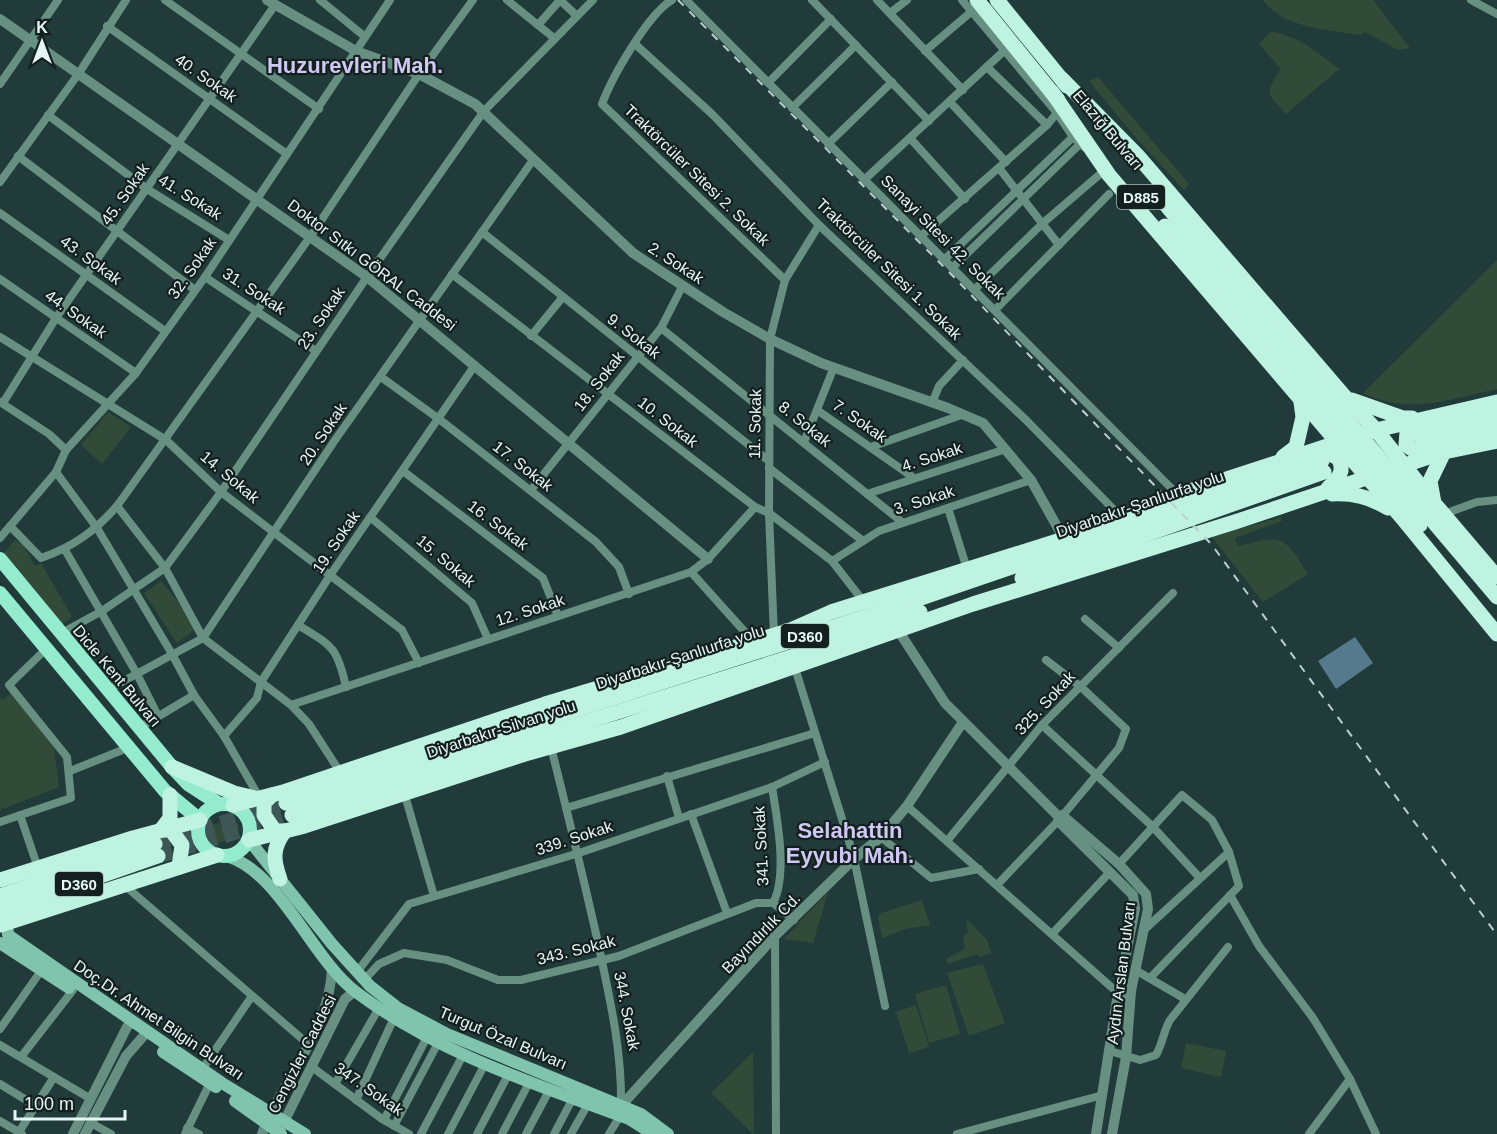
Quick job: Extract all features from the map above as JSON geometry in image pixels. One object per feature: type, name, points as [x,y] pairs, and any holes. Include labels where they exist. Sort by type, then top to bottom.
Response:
[{"type":"highway","name":"Elazığ Bulvarı","points":[[997,0],[1309,393]]},
{"type":"highway","name":"Elazığ Bulvarı","points":[[974,6],[1052,92],[1309,393]]},
{"type":"highway","points":[[1062,79],[1137,155],[1344,396],[1376,430],[1405,466],[1432,515],[1497,618]]},
{"type":"highway","points":[[1052,92],[1085,147],[1309,393],[1497,577]]},
{"type":"highway","points":[[1309,393],[1336,442],[1403,519],[1497,634]]},
{"type":"highway","points":[[1268,466],[1296,447],[1309,393]]},
{"type":"highway","points":[[1344,396],[1403,418],[1431,418]]},
{"type":"highway","points":[[1321,461],[1336,442],[1376,430],[1497,402]]},
{"type":"highway","points":[[1497,416],[1419,439],[1497,428]]},
{"type":"highway","points":[[1431,418],[1407,432],[1406,445],[1418,453],[1444,452]]},
{"type":"highway","points":[[249,840],[285,831],[669,710],[795,668],[895,626],[1026,587],[1444,452],[1497,441]]},
{"type":"highway","points":[[1444,452],[1430,481],[1432,515],[1497,597]]},
{"type":"highway","points":[[226,804],[262,797],[660,669],[774,636],[831,612],[1064,539],[1178,495],[1268,466],[1321,461],[1332,454],[1341,463],[1340,475],[1320,493]]},
{"type":"highway","name":"D360","points":[[895,626],[1163,529],[1321,461]]},
{"type":"highway","name":"Diyarbakır-Şanlıurfa yolu","points":[[289,808],[559,715],[918,598],[1321,461]]},
{"type":"highway","points":[[1320,493],[1350,493],[1364,496],[1403,519]]},
{"type":"highway","points":[[1026,587],[1074,560]]},
{"type":"highway","name":"Diyarbakır-Silvan yolu","points":[[289,808],[555,731],[895,626]]},
{"type":"highway","points":[[555,731],[669,710]]},
{"type":"highway","points":[[172,767],[234,793],[262,797]]},
{"type":"highway","points":[[161,830],[170,818],[170,795]]},
{"type":"highway","points":[[262,797],[264,815],[275,831],[285,831]]},
{"type":"highway","points":[[0,880],[200,820]]},
{"type":"highway","points":[[161,830],[171,830],[182,845],[179,867]]},
{"type":"highway","points":[[280,879],[274,852],[276,842],[285,831]]},
{"type":"highway","name":"D360","points":[[0,896],[156,850],[2,920]]},
{"type":"highway","points":[[2,920],[221,856]]},
{"type":"main road","name":"Dicle Kent Bulvarı","points":[[0,559],[172,767],[188,784],[226,804]]},
{"type":"main road","points":[[918,598],[960,571]]},
{"type":"main road","points":[[0,592],[170,795],[200,820]]},
{"type":"main road","points":[[226,804],[243,811],[250,822],[249,840],[240,851],[221,856],[201,841],[200,820],[211,807],[226,804]]},
{"type":"main road","name":"Turgut Özal Bulvarı","points":[[249,840],[360,976],[398,1008],[447,1034],[621,1111],[638,1130],[653,1134]]},
{"type":"main road","name":"Turgut Özal Bulvarı","points":[[221,856],[255,870],[332,968],[355,991],[394,1018],[432,1040],[509,1074],[588,1104],[641,1114],[668,1134]]},
{"type":"main road","name":"Doç.Dr. Ahmet Bilgin Bulvarı","points":[[2,920],[8,935],[44,967],[73,990],[130,1025]]},
{"type":"main road","name":"Doç.Dr. Ahmet Bilgin Bulvarı","points":[[0,943],[44,967],[130,1025],[280,1134]]},
{"type":"main road","name":"Doç.Dr. Ahmet Bilgin Bulvarı","points":[[144,1035],[203,1068],[266,1124]]},
{"type":"main road","name":"Doç.Dr. Ahmet Bilgin Bulvarı","points":[[266,1124],[284,1121],[305,1134]]},
{"type":"street","points":[[0,84],[58,0]]},
{"type":"street","points":[[0,182],[79,73],[107,26],[126,0]]},
{"type":"street","points":[[165,0],[319,108]]},
{"type":"street","points":[[320,0],[364,36]]},
{"type":"street","points":[[10,526],[41,558],[65,550],[97,528],[117,506],[166,440],[256,309],[310,237],[419,74],[473,0]]},
{"type":"street","points":[[507,0],[554,38]]},
{"type":"street","points":[[538,25],[560,0],[577,16]]},
{"type":"street","name":"23. Sokak","points":[[60,634],[102,611],[165,568],[221,492],[367,277],[484,111],[593,0]]},
{"type":"street","name":"Sanayi Sitesi 42. Sokak","points":[[686,0],[1178,495]]},
{"type":"street","points":[[812,0],[929,121]]},
{"type":"street","points":[[877,0],[963,90]]},
{"type":"street","points":[[890,14],[907,0]]},
{"type":"street","points":[[952,268],[1024,200],[1085,147],[1073,137],[974,6],[962,0]]},
{"type":"street","points":[[1471,0],[1497,14]]},
{"type":"street","name":"32. Sokak","points":[[0,538],[56,472],[66,450],[136,373],[205,277],[319,108],[387,1]]},
{"type":"street","name":"45. Sokak","points":[[1,403],[56,318],[242,54],[271,2]]},
{"type":"street","name":"2. Sokak","points":[[271,2],[356,51],[419,74],[475,104],[633,253],[723,312],[770,339],[834,367],[983,423],[1031,480],[1064,539]]},
{"type":"street","name":"Traktörcüler Sitesi 2. Sokak","points":[[665,2],[635,44],[609,87],[602,104],[785,280]]},
{"type":"street","points":[[925,51],[974,6]]},
{"type":"street","name":"Doktor Sıtkı GÖRAL Caddesi","points":[[0,19],[258,198],[367,277],[708,559]]},
{"type":"street","points":[[768,84],[831,19]]},
{"type":"street","name":"40. Sokak","points":[[107,26],[287,154]]},
{"type":"street","name":"Traktörcüler Sitesi 1. Sokak","points":[[635,44],[712,114],[819,225],[963,360],[1121,517]]},
{"type":"street","points":[[792,108],[856,45]]},
{"type":"street","points":[[864,180],[1005,50]]},
{"type":"street","points":[[987,67],[1047,125]]},
{"type":"street","points":[[828,144],[892,82]]},
{"type":"street","points":[[950,102],[1002,165],[1017,191],[1059,245]]},
{"type":"street","points":[[921,236],[1047,125],[1057,113]]},
{"type":"street","name":"41. Sokak","points":[[48,115],[147,189],[229,240]]},
{"type":"street","points":[[944,260],[1073,137]]},
{"type":"street","points":[[910,138],[964,200]]},
{"type":"street","points":[[18,156],[195,290]]},
{"type":"street","name":"20. Sokak","points":[[107,690],[203,638],[420,319],[533,160]]},
{"type":"street","points":[[974,290],[1042,223],[1106,169]]},
{"type":"street","points":[[995,310],[1109,194]]},
{"type":"street","name":"43. Sokak","points":[[0,213],[165,331]]},
{"type":"street","name":"11. Sokak","points":[[774,636],[769,513],[770,339],[785,280],[819,225]]},
{"type":"street","name":"9. Sokak","points":[[482,232],[863,541]]},
{"type":"street","name":"10. Sokak","points":[[452,274],[754,507],[769,513],[832,561],[860,597]]},
{"type":"street","name":"31. Sokak","points":[[205,277],[316,351]]},
{"type":"street","name":"44. Sokak","points":[[0,279],[136,373]]},
{"type":"street","name":"18. Sokak","points":[[531,490],[661,328],[683,285]]},
{"type":"street","points":[[531,336],[562,298]]},
{"type":"street","name":"8. Sokak","points":[[661,328],[902,522]]},
{"type":"street","name":"14. Sokak","points":[[0,337],[166,440],[221,492],[402,630],[419,663]]},
{"type":"street","points":[[932,403],[939,386],[963,360]]},
{"type":"street","name":"19. Sokak","points":[[224,736],[257,698],[261,682],[331,574],[475,364]]},
{"type":"street","points":[[804,442],[834,367]]},
{"type":"street","name":"17. Sokak","points":[[381,377],[439,419],[596,542],[619,567],[629,594]]},
{"type":"street","points":[[1,403],[49,435],[66,450]]},
{"type":"street","name":"7. Sokak","points":[[817,410],[914,478]]},
{"type":"street","points":[[871,447],[964,414]]},
{"type":"street","name":"4. Sokak","points":[[867,494],[1006,449]]},
{"type":"street","name":"16. Sokak","points":[[403,471],[543,578],[558,616]]},
{"type":"street","points":[[56,472],[97,528],[194,695],[224,736],[262,797]]},
{"type":"street","name":"3. Sokak","points":[[832,561],[879,531],[1031,480]]},
{"type":"street","points":[[1432,515],[1477,502],[1497,500]]},
{"type":"street","points":[[117,506],[165,568],[203,638],[291,705],[309,724],[340,772]]},
{"type":"street","name":"12. Sokak","points":[[291,705],[691,572],[708,559],[754,507]]},
{"type":"street","points":[[948,508],[960,571]]},
{"type":"street","name":"15. Sokak","points":[[370,517],[472,603],[488,639]]},
{"type":"street","points":[[65,550],[102,611],[159,716]]},
{"type":"street","points":[[691,572],[753,641]]},
{"type":"street","name":"325. Sokak","points":[[947,841],[1042,725],[1173,593]]},
{"type":"street","points":[[1085,619],[1119,648]]},
{"type":"street","points":[[298,625],[331,646],[340,660],[346,687]]},
{"type":"street","points":[[895,626],[945,703],[1008,768],[1114,868]]},
{"type":"street","points":[[0,822],[71,798],[67,757],[9,685],[48,647]]},
{"type":"street","points":[[998,885],[1060,818],[1119,748],[1126,729],[1081,687],[1046,660]]},
{"type":"street","points":[[795,668],[854,859],[885,1006]]},
{"type":"street","points":[[635,691],[660,669]]},
{"type":"street","points":[[139,728],[194,695]]},
{"type":"street","points":[[494,722],[559,715]]},
{"type":"street","name":"Bayındırlık Cd.","points":[[621,1111],[776,936],[854,859],[881,837],[907,806],[963,722]]},
{"type":"street","points":[[1042,725],[1152,826],[1199,877]]},
{"type":"street","points":[[566,808],[815,733]]},
{"type":"street","points":[[70,771],[130,747]]},
{"type":"street","name":"344. Sokak","points":[[551,747],[579,853],[622,1069],[621,1111]]},
{"type":"street","name":"339. Sokak","points":[[360,976],[410,904],[579,853],[772,787],[825,762]]},
{"type":"street","points":[[667,776],[680,818]]},
{"type":"street","name":"341. Sokak","points":[[772,787],[778,830],[779,892],[773,903]]},
{"type":"street","points":[[404,792],[434,896]]},
{"type":"street","points":[[1052,934],[1182,795],[1212,820],[1229,852],[1239,886],[1150,978]]},
{"type":"street","points":[[907,806],[1118,993],[1130,1001]]},
{"type":"street","points":[[691,814],[727,913]]},
{"type":"street","points":[[20,815],[38,868]]},
{"type":"street","points":[[881,837],[931,878],[979,869]]},
{"type":"street","points":[[1142,933],[1199,877],[1229,852]]},
{"type":"street","name":"Aydın Arslan Bulvarı","points":[[1112,1134],[1126,1057],[1130,1001],[1148,909],[1146,894],[1114,868]]},
{"type":"street","name":"Aydın Arslan Bulvarı","points":[[1096,1134],[1118,993],[1135,909],[1133,895],[1114,868]]},
{"type":"street","points":[[123,884],[308,1044]]},
{"type":"street","points":[[1230,895],[1259,946],[1313,1018],[1350,1079],[1376,1134]]},
{"type":"street","name":"343. Sokak","points":[[360,976],[379,964],[404,953],[447,960],[474,972],[507,982],[619,956],[756,903],[773,903]]},
{"type":"street","points":[[773,903],[794,920]]},
{"type":"street","points":[[776,936],[776,1134]]},
{"type":"street","points":[[1110,1051],[1140,1060],[1156,1055],[1161,1046],[1163,1032],[1185,999],[1228,947]]},
{"type":"street","points":[[0,1029],[44,967]]},
{"type":"street","name":"Cengizler Caddesi","points":[[266,1124],[308,1044],[331,993],[332,968]]},
{"type":"street","points":[[1137,971],[1185,999]]},
{"type":"street","points":[[21,1057],[73,990]]},
{"type":"street","name":"Cengizler Caddesi","points":[[280,1134],[284,1121],[345,999],[355,991]]},
{"type":"street","points":[[203,1068],[252,996]]},
{"type":"street","points":[[335,1084],[379,1008]]},
{"type":"street","points":[[356,1100],[394,1018]]},
{"type":"street","points":[[73,1134],[130,1025]]},
{"type":"street","points":[[85,1134],[126,1056],[144,1035]]},
{"type":"street","points":[[384,1120],[432,1040]]},
{"type":"street","points":[[394,1126],[432,1040]]},
{"type":"street","points":[[0,1045],[91,1099]]},
{"type":"street","points":[[421,1134],[463,1055]]},
{"type":"street","points":[[448,1134],[485,1064]]},
{"type":"street","name":"347. Sokak","points":[[312,1067],[384,1120],[409,1134]]},
{"type":"street","points":[[477,1134],[509,1074]]},
{"type":"street","points":[[0,1121],[21,1133],[54,1077]]},
{"type":"street","points":[[1309,1134],[1350,1079]]},
{"type":"street","points":[[502,1134],[530,1082]]},
{"type":"street","points":[[199,1134],[186,1131],[210,1083]]},
{"type":"street","points":[[0,1084],[36,1106]]},
{"type":"street","points":[[526,1134],[550,1089]]},
{"type":"street","points":[[957,1134],[1103,1095]]},
{"type":"street","points":[[554,1134],[573,1098]]},
{"type":"street","points":[[571,1134],[588,1104]]},
{"type":"street","points":[[609,1134],[621,1111]]},
{"type":"street","points":[[91,1123],[111,1134]]},
{"type":"green space","points":[[1263,0],[1373,0],[1410,48],[1398,50],[1365,32],[1360,35],[1294,22],[1272,10]]},
{"type":"green space","points":[[1270,32],[1298,40],[1339,69],[1286,114],[1274,101],[1270,92],[1272,83],[1281,69],[1259,44]]},
{"type":"green space","points":[[1098,77],[1189,184],[1184,190],[1137,139],[1089,81]]},
{"type":"green space","points":[[1497,260],[1497,389],[1446,401],[1413,404],[1380,400],[1363,393]]},
{"type":"green space","points":[[108,412],[131,427],[102,464],[81,445]]},
{"type":"green space","points":[[1281,517],[1282,521],[1235,538],[1238,546],[1264,540],[1280,541],[1293,551],[1308,574],[1263,602],[1212,537]]},
{"type":"green space","points":[[15,540],[23,545],[35,566],[41,563],[72,617],[60,626],[4,553]]},
{"type":"green space","points":[[161,581],[186,612],[194,630],[177,643],[144,593]]},
{"type":"green space","points":[[12,692],[54,748],[59,787],[0,810],[0,697],[3,700]]},
{"type":"green space","points":[[229,818],[239,825],[238,836],[217,844],[212,842],[209,827]]},
{"type":"green space","points":[[828,892],[813,943],[784,939]]},
{"type":"green space","points":[[922,900],[930,925],[905,929],[882,938],[878,917],[881,913]]},
{"type":"green space","points":[[966,918],[987,940],[991,953],[980,957],[977,954],[948,964],[946,959],[965,949],[963,937],[968,933]]},
{"type":"green space","points":[[983,964],[1005,1023],[969,1036],[947,973]]},
{"type":"green space","points":[[946,985],[960,1034],[929,1043],[915,994]]},
{"type":"green space","points":[[916,1005],[929,1047],[909,1053],[896,1012]]},
{"type":"green space","points":[[1186,1043],[1226,1051],[1221,1077],[1181,1068]]},
{"type":"green space","points":[[753,1052],[754,1134],[711,1093]]},
{"type":"water","points":[[1355,637],[1373,663],[1336,689],[1318,661]]},
{"type":"tunnel","points":[[155,844],[286,803]]},
{"type":"tunnel","points":[[158,856],[292,815]]},
{"type":"railway","points":[[678,0],[950,273],[1212,545],[1497,935]]},
{"type":"district","name":"Huzurevleri Mah.","points":[[355,65]]},
{"type":"district","name":"Selahattin Eyyubi Mah.","points":[[850,842]]}]
